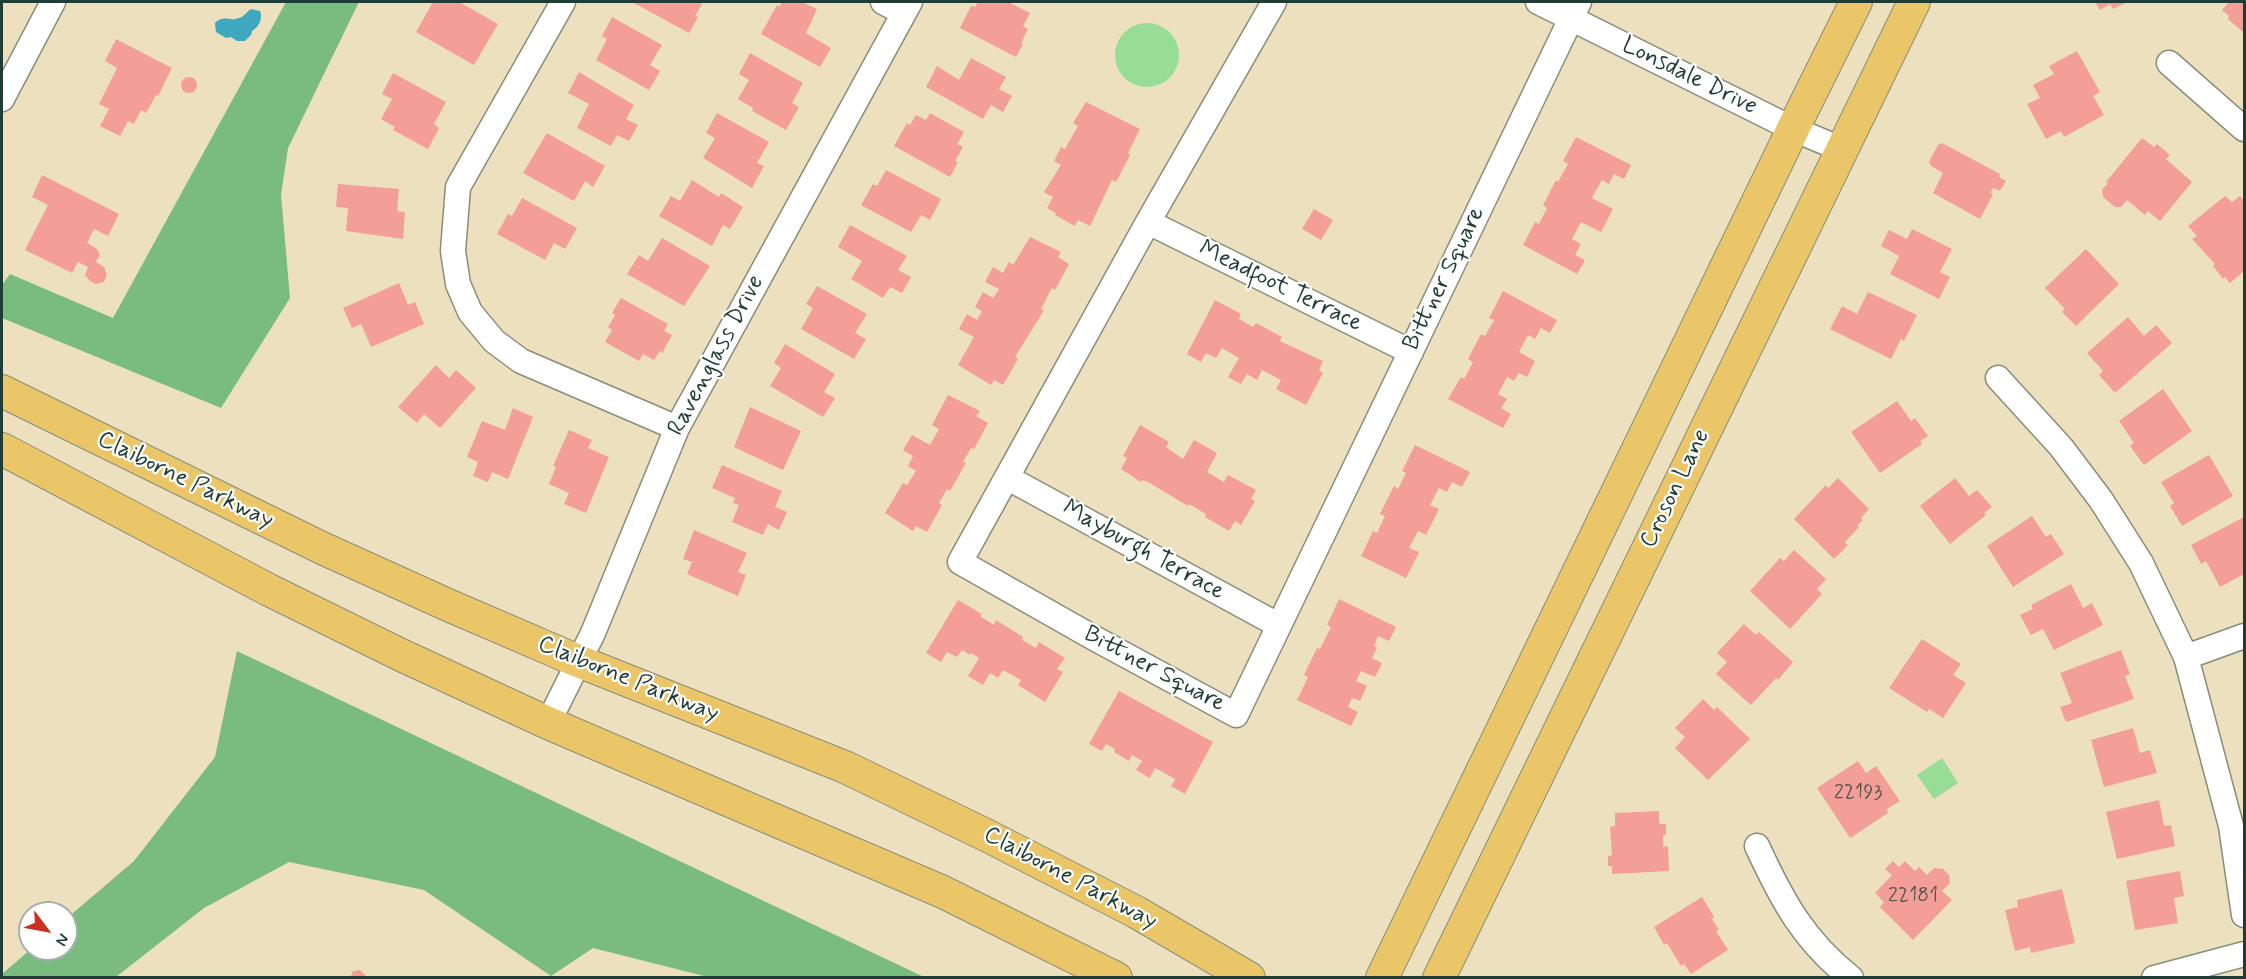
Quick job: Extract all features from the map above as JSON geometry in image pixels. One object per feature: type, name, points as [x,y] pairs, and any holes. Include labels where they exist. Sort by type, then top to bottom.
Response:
[{"type":"main road","points":[[1382,978],[1792,129],[1856,2]]},
{"type":"main road","name":"Croson Lane","points":[[1439,978],[1914,2]]},
{"type":"main road","name":"Claiborne Parkway","points":[[2,391],[324,549],[578,661],[845,767],[988,836],[1136,912],[1249,978]]},
{"type":"main road","points":[[2,449],[269,590],[401,656],[548,723],[943,892],[1116,978]]},
{"type":"street","points":[[2,99],[53,2]]},
{"type":"street","points":[[563,2],[458,187],[453,251],[458,284],[470,312],[494,340],[521,361],[677,428]]},
{"type":"street","points":[[883,2],[907,7]]},
{"type":"street","name":"Bittner Square","points":[[1274,2],[1148,222],[960,562],[1236,715],[1574,10]]},
{"type":"street","name":"Lonsdale Drive","points":[[1538,2],[1574,10],[1792,129],[1841,150]]},
{"type":"street","name":"Ravenglass Drive","points":[[548,723],[593,633],[677,428],[907,7]]},
{"type":"street","points":[[2169,63],[2244,129]]},
{"type":"street","name":"Meadfoot Terrace","points":[[1148,222],[1411,352]]},
{"type":"street","points":[[1998,378],[2061,447],[2101,500],[2141,563],[2186,657],[2231,826],[2244,915]]},
{"type":"street","name":"Mayburgh Terrace","points":[[1008,477],[1278,625]]},
{"type":"street","points":[[2186,657],[2244,636]]},
{"type":"street","points":[[1757,846],[1782,900],[1814,946],[1851,978]]},
{"type":"street","points":[[2154,978],[2244,954]]},
{"type":"green space","points":[[286,2],[359,2],[288,148],[281,195],[290,298],[221,408],[2,318],[2,285],[10,274],[113,318]]},
{"type":"green space","points":[[1147,23],[1165,29],[1173,37],[1179,55],[1173,73],[1165,81],[1147,87],[1129,81],[1121,73],[1115,55],[1121,37],[1129,29]]},
{"type":"green space","points":[[237,651],[924,977],[708,977],[593,948],[551,976],[424,890],[289,862],[204,908],[116,977],[2,977],[2,974],[18,960],[78,961],[78,909],[134,861],[215,757]]},
{"type":"green space","points":[[1942,758],[1958,783],[1934,799],[1917,775]]},
{"type":"water","points":[[251,9],[260,11],[261,20],[245,41],[226,38],[216,32],[215,23],[218,20],[239,18]]},
{"type":"building","points":[[433,2],[459,2],[498,24],[474,65],[416,32]]},
{"type":"building","points":[[632,2],[697,2],[702,4],[689,33]]},
{"type":"building","points":[[782,2],[802,2],[817,9],[806,33],[831,48],[820,67],[761,34],[777,5],[779,7]]},
{"type":"building","points":[[978,2],[1008,2],[1030,13],[1023,26],[1028,29],[1016,57],[960,28],[971,6],[975,7]]},
{"type":"building","points":[[2095,2],[2127,2],[2113,9],[2110,4],[2100,10]]},
{"type":"building","points":[[2229,2],[2244,2],[2244,33],[2228,19],[2229,16],[2222,10]]},
{"type":"building","points":[[612,17],[662,45],[650,65],[660,71],[649,90],[596,60],[607,39],[602,36]]},
{"type":"building","points":[[116,39],[172,68],[158,96],[156,95],[146,113],[141,110],[134,124],[128,121],[120,136],[100,126],[109,109],[99,104],[117,68],[105,61]]},
{"type":"building","points":[[2077,51],[2100,92],[2093,96],[2104,115],[2064,137],[2061,131],[2046,139],[2027,104],[2040,98],[2033,85],[2054,74],[2049,66]]},
{"type":"building","points":[[750,53],[803,83],[792,103],[799,107],[786,130],[752,111],[753,108],[738,99],[749,80],[739,74]]},
{"type":"building","points":[[971,58],[1006,77],[999,89],[1012,96],[1003,112],[991,105],[983,119],[926,87],[937,66],[959,80]]},
{"type":"building","points":[[579,72],[634,105],[626,119],[638,125],[629,141],[617,135],[611,146],[577,128],[589,104],[568,93]]},
{"type":"building","points":[[393,73],[446,102],[434,124],[439,128],[428,149],[393,130],[395,127],[381,119],[392,99],[382,94]]},
{"type":"building","points":[[189,77],[195,79],[197,85],[195,91],[189,93],[183,91],[181,85],[183,79]]},
{"type":"building","points":[[1086,102],[1140,129],[1128,153],[1130,155],[1116,182],[1112,180],[1090,226],[1078,220],[1075,226],[1047,208],[1053,197],[1044,192],[1061,165],[1054,161],[1061,147],[1065,149],[1078,126],[1073,123]]},
{"type":"building","points":[[717,113],[769,142],[757,163],[764,166],[752,188],[703,158],[715,138],[706,133]]},
{"type":"building","points":[[930,113],[964,132],[957,144],[963,147],[950,177],[894,146],[907,123],[910,125],[916,115],[926,120]]},
{"type":"building","points":[[547,133],[605,166],[593,187],[585,181],[574,201],[523,173]]},
{"type":"building","points":[[1576,137],[1631,165],[1624,179],[1614,174],[1609,184],[1602,180],[1592,198],[1613,209],[1601,232],[1581,222],[1572,239],[1581,244],[1575,255],[1585,260],[1577,274],[1523,245],[1535,222],[1539,224],[1547,208],[1543,205],[1556,180],[1558,182],[1568,164],[1563,161]]},
{"type":"building","points":[[2142,138],[2154,147],[2157,144],[2170,155],[2166,159],[2192,182],[2160,221],[2148,211],[2145,215],[2127,200],[2121,207],[2115,207],[2103,197],[2102,190],[2108,183],[2106,182]]},
{"type":"building","points":[[1942,143],[2000,174],[1999,177],[2006,181],[2000,191],[1993,188],[1990,193],[1993,194],[1980,219],[1933,193],[1943,173],[1931,166],[1929,162],[1938,145]]},
{"type":"building","points":[[886,170],[941,199],[930,220],[921,215],[911,232],[861,205],[873,184],[877,186]]},
{"type":"building","points":[[42,175],[119,214],[108,236],[94,229],[87,243],[97,249],[100,255],[96,262],[104,267],[107,275],[104,282],[96,284],[90,281],[85,275],[88,267],[78,262],[72,273],[25,250],[48,205],[32,197]]},
{"type":"building","points":[[692,180],[719,197],[721,193],[743,207],[730,229],[723,225],[712,246],[659,216],[671,196],[680,201]]},
{"type":"building","points":[[338,184],[399,189],[397,211],[405,212],[403,239],[346,231],[348,208],[336,207]]},
{"type":"building","points":[[2225,196],[2232,202],[2240,196],[2244,201],[2244,271],[2230,283],[2225,277],[2223,279],[2213,266],[2215,264],[2192,239],[2197,236],[2188,226]]},
{"type":"building","points":[[522,198],[577,228],[565,249],[554,243],[545,260],[497,234],[508,214],[512,216]]},
{"type":"building","points":[[1314,209],[1333,220],[1321,240],[1302,229]]},
{"type":"building","points":[[850,225],[907,256],[898,270],[911,277],[902,293],[890,287],[883,298],[851,279],[862,261],[838,247]]},
{"type":"building","points":[[1912,229],[1952,249],[1940,272],[1950,277],[1939,299],[1890,274],[1899,256],[1881,246],[1889,230],[1907,239]]},
{"type":"building","points":[[1030,237],[1061,252],[1058,257],[1069,264],[1055,290],[1052,288],[1041,309],[1044,310],[1015,357],[1018,359],[1003,385],[994,380],[991,385],[958,365],[974,337],[959,329],[967,314],[977,320],[982,311],[975,307],[983,292],[993,298],[999,289],[985,282],[993,267],[1003,273],[1009,262],[1013,265]]},
{"type":"building","points":[[662,238],[710,266],[684,306],[627,274],[639,255],[648,261]]},
{"type":"building","points":[[2086,249],[2119,284],[2076,326],[2062,312],[2065,309],[2045,288]]},
{"type":"building","points":[[399,283],[408,305],[415,302],[424,324],[371,347],[361,324],[352,328],[343,308]]},
{"type":"building","points":[[817,286],[867,314],[855,333],[866,339],[854,359],[801,329],[813,308],[806,304]]},
{"type":"building","points":[[1503,291],[1557,320],[1550,333],[1541,328],[1535,339],[1528,335],[1519,352],[1535,361],[1527,377],[1519,373],[1514,381],[1507,377],[1498,394],[1507,399],[1501,408],[1511,414],[1503,428],[1448,399],[1461,377],[1464,379],[1473,362],[1468,359],[1481,334],[1485,336],[1494,320],[1489,318]]},
{"type":"building","points":[[1868,292],[1917,315],[1904,341],[1901,339],[1891,359],[1830,329],[1842,306],[1857,314]]},
{"type":"building","points":[[621,298],[668,324],[664,331],[672,335],[662,353],[660,351],[654,360],[643,354],[639,361],[605,342],[612,330],[608,327],[615,315],[612,313]]},
{"type":"building","points":[[1215,300],[1241,314],[1239,319],[1253,327],[1256,323],[1282,337],[1280,341],[1323,361],[1319,370],[1323,373],[1306,405],[1276,389],[1281,380],[1262,370],[1257,380],[1247,374],[1241,384],[1228,377],[1239,358],[1222,348],[1216,358],[1206,353],[1201,362],[1187,354]]},
{"type":"building","points":[[2128,317],[2144,336],[2156,325],[2172,343],[2115,393],[2099,375],[2103,371],[2087,353]]},
{"type":"building","points":[[785,344],[835,374],[824,392],[835,398],[823,417],[770,386],[781,368],[774,363]]},
{"type":"building","points":[[436,365],[449,378],[456,370],[476,388],[440,428],[424,414],[417,423],[398,407]]},
{"type":"building","points":[[2163,389],[2192,431],[2144,465],[2130,446],[2134,443],[2119,421]]},
{"type":"building","points":[[948,395],[980,411],[976,416],[988,423],[974,449],[971,448],[963,462],[966,463],[950,491],[947,489],[939,503],[942,505],[927,532],[916,526],[913,531],[885,513],[903,483],[907,485],[916,471],[908,466],[913,456],[903,450],[912,435],[930,445],[939,429],[932,425]]},
{"type":"building","points":[[1897,401],[1911,421],[1915,418],[1928,436],[1920,441],[1922,444],[1880,473],[1851,432]]},
{"type":"building","points":[[750,407],[801,431],[783,470],[734,447]]},
{"type":"building","points":[[513,408],[533,417],[508,479],[492,472],[488,482],[473,476],[478,462],[467,457],[482,421],[505,430]]},
{"type":"building","points":[[1140,425],[1169,442],[1166,447],[1183,459],[1194,440],[1217,453],[1207,472],[1224,482],[1228,475],[1256,490],[1251,499],[1255,501],[1241,525],[1235,521],[1229,531],[1205,517],[1206,514],[1189,504],[1188,506],[1148,482],[1142,480],[1141,482],[1121,469],[1127,458],[1123,456]]},
{"type":"building","points":[[569,430],[592,440],[588,448],[609,457],[586,513],[564,504],[569,493],[549,484],[556,467],[553,466]]},
{"type":"building","points":[[1415,445],[1470,472],[1462,487],[1452,482],[1447,492],[1439,488],[1430,505],[1439,509],[1426,535],[1418,531],[1409,548],[1419,552],[1406,578],[1361,556],[1373,531],[1377,533],[1385,516],[1380,514],[1394,486],[1398,489],[1406,473],[1402,471]]},
{"type":"building","points":[[2209,455],[2233,496],[2182,526],[2170,506],[2174,503],[2161,482]]},
{"type":"building","points":[[722,465],[782,491],[775,507],[787,512],[779,530],[768,524],[763,535],[732,522],[739,505],[733,503],[735,498],[712,488]]},
{"type":"building","points":[[1838,478],[1869,509],[1861,518],[1863,520],[1857,526],[1859,527],[1845,542],[1848,545],[1834,559],[1794,519],[1826,485],[1828,488]]},
{"type":"building","points":[[1955,478],[1969,496],[1977,490],[1992,507],[1984,513],[1986,515],[1950,544],[1920,506]]},
{"type":"building","points":[[2032,516],[2046,537],[2051,534],[2064,554],[2013,587],[1987,546]]},
{"type":"building","points":[[2244,517],[2244,574],[2220,587],[2206,561],[2201,564],[2191,545]]},
{"type":"building","points":[[694,530],[747,553],[738,572],[746,575],[738,596],[687,574],[692,562],[683,559]]},
{"type":"building","points":[[1794,550],[1826,579],[1817,589],[1822,594],[1790,629],[1750,591],[1780,558],[1784,561]]},
{"type":"building","points":[[2071,584],[2083,608],[2092,603],[2103,625],[2054,650],[2043,629],[2031,635],[2020,615],[2033,609],[2031,605]]},
{"type":"building","points":[[1339,599],[1396,627],[1389,641],[1378,636],[1374,646],[1377,648],[1372,658],[1382,663],[1375,677],[1361,671],[1356,681],[1367,686],[1360,701],[1352,698],[1348,707],[1358,712],[1351,726],[1297,700],[1308,677],[1304,675],[1317,648],[1320,649],[1331,627],[1327,625]]},
{"type":"building","points":[[958,600],[982,614],[980,616],[994,625],[996,620],[1036,648],[1039,642],[1065,658],[1057,669],[1063,672],[1045,702],[1018,685],[1021,680],[1003,670],[998,678],[990,673],[983,685],[968,676],[979,658],[971,653],[970,655],[962,650],[957,657],[947,652],[941,662],[926,653]]},
{"type":"building","points":[[1744,624],[1756,635],[1759,632],[1793,662],[1778,680],[1776,678],[1751,705],[1716,674],[1727,662],[1717,653]]},
{"type":"building","points":[[1922,639],[1961,664],[1953,675],[1966,683],[1943,718],[1929,709],[1927,712],[1889,688]]},
{"type":"building","points":[[2121,650],[2130,674],[2125,676],[2134,699],[2066,722],[2060,707],[2072,703],[2060,673]]},
{"type":"building","points":[[1119,691],[1213,742],[1185,794],[1171,786],[1175,779],[1155,768],[1150,778],[1136,770],[1142,761],[1132,755],[1129,761],[1106,744],[1102,751],[1089,744]]},
{"type":"building","points":[[1703,699],[1714,710],[1717,707],[1750,739],[1708,780],[1675,748],[1685,737],[1675,728]]},
{"type":"building","points":[[2133,728],[2140,753],[2150,750],[2157,773],[2104,787],[2091,740]]},
{"type":"building","points":[[1858,761],[1866,773],[1876,766],[1900,801],[1887,809],[1888,813],[1850,838],[1817,788]]},
{"type":"building","points":[[2159,800],[2164,826],[2171,825],[2175,846],[2117,859],[2106,812]]},
{"type":"building","points":[[1659,811],[1659,824],[1666,824],[1663,847],[1668,846],[1669,871],[1612,874],[1612,866],[1608,866],[1608,856],[1612,855],[1610,827],[1615,826],[1615,813]]},
{"type":"building","points":[[1893,861],[1899,867],[1905,861],[1915,871],[1919,867],[1927,875],[1934,868],[1943,869],[1949,875],[1950,883],[1942,891],[1952,900],[1913,940],[1880,907],[1884,902],[1875,893],[1892,875],[1885,869]]},
{"type":"building","points":[[2180,871],[2184,896],[2174,898],[2178,923],[2135,930],[2126,881]]},
{"type":"building","points":[[2062,889],[2075,943],[2031,953],[2030,947],[2015,951],[2005,910],[2018,907],[2017,900]]},
{"type":"building","points":[[1702,897],[1714,917],[1712,919],[1719,930],[1716,931],[1728,950],[1691,974],[1684,964],[1681,966],[1667,943],[1664,945],[1654,927]]},
{"type":"building","points":[[360,970],[368,978],[350,978],[353,971]]}]
